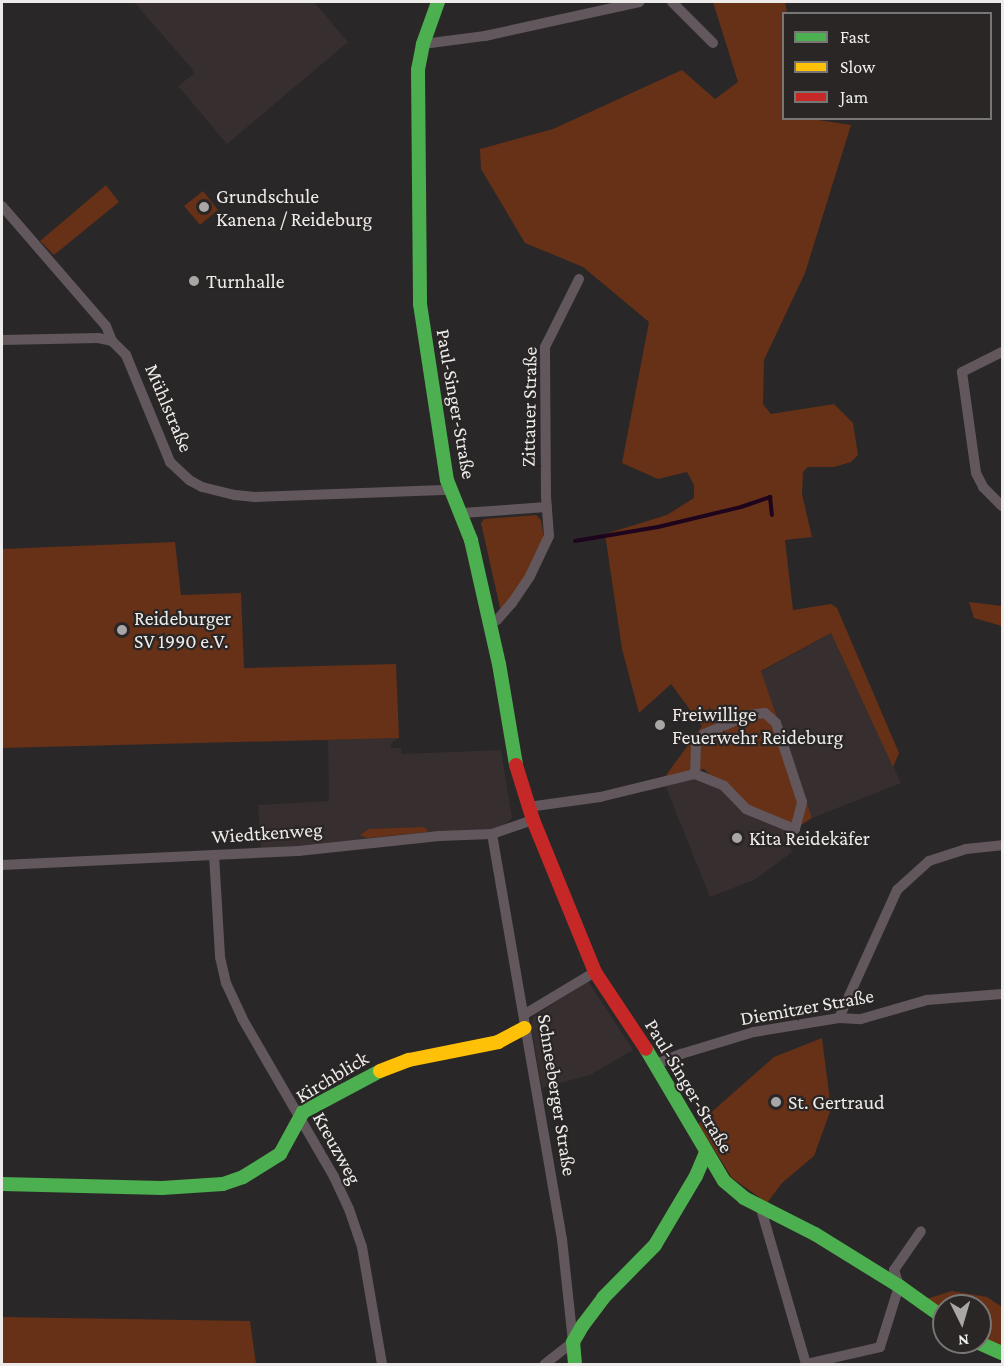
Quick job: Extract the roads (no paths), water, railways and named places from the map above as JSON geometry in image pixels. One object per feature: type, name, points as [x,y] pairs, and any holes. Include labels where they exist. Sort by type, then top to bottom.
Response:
[{"type":"street","name":"Paul-Singer-Straße","points":[[438,2],[423,44],[418,70],[420,304],[450,490],[462,513],[471,540],[490,621],[518,777],[528,807],[595,972],[656,1064],[724,1181],[762,1209],[815,1234],[899,1286],[932,1309]]},
{"type":"street","points":[[423,44],[485,36],[639,2]]},
{"type":"street","points":[[672,2],[713,43]]},
{"type":"street","name":"Mühlstraße","points":[[2,206],[106,326],[112,341],[126,355],[170,462],[183,476],[202,487],[235,495],[450,490]]},
{"type":"street","name":"Zittauer Straße","points":[[490,621],[497,620],[512,603],[542,553],[549,536],[544,347],[579,279]]},
{"type":"street","points":[[2,340],[98,338],[112,341]]},
{"type":"street","points":[[1002,352],[962,372],[976,473],[983,487],[1002,506]]},
{"type":"street","points":[[462,513],[548,507]]},
{"type":"street","points":[[528,807],[600,797],[695,774],[724,786],[746,809],[795,829],[802,802],[776,723],[765,713],[749,715],[704,734],[696,745],[695,774]]},
{"type":"street","name":"Wiedtkenweg","points":[[2,865],[214,855],[492,834],[533,820]]},
{"type":"street","name":"Schneeberger Straße","points":[[492,834],[517,992],[562,1239],[575,1365]]},
{"type":"street","points":[[839,1018],[897,890],[929,861],[966,849],[1002,844]]},
{"type":"street","name":"Kreuzweg","points":[[214,855],[220,957],[226,983],[242,1018],[334,1177],[359,1235],[382,1365]]},
{"type":"street","points":[[524,1021],[595,972]]},
{"type":"street","name":"Diemitzer Straße","points":[[656,1064],[754,1032],[839,1018],[861,1019],[927,1000],[1002,994]]},
{"type":"street","name":"Kirchblick","points":[[2,1184],[162,1188],[223,1184],[243,1177],[280,1154],[300,1117],[349,1085],[388,1066],[498,1042],[524,1021]]},
{"type":"street","points":[[546,1365],[573,1342],[603,1298],[655,1245],[669,1225],[706,1152]]},
{"type":"street","points":[[762,1209],[806,1364],[880,1347],[899,1286],[894,1270],[921,1231]]},
{"type":"waterway","points":[[575,541],[658,527],[741,507],[770,497],[772,515]]},
{"type":"place","name":"Grundschule Kanena / Reideburg","points":[[204,207]]},
{"type":"place","name":"Turnhalle","points":[[194,281]]},
{"type":"place","name":"Reideburger SV 1990 e.V.","points":[[122,630]]},
{"type":"place","name":"Freiwillige Feuerwehr Reideburg","points":[[660,725]]},
{"type":"place","name":"Kita Reidekäfer","points":[[737,838]]},
{"type":"place","name":"St. Gertraud","points":[[776,1102]]}]
